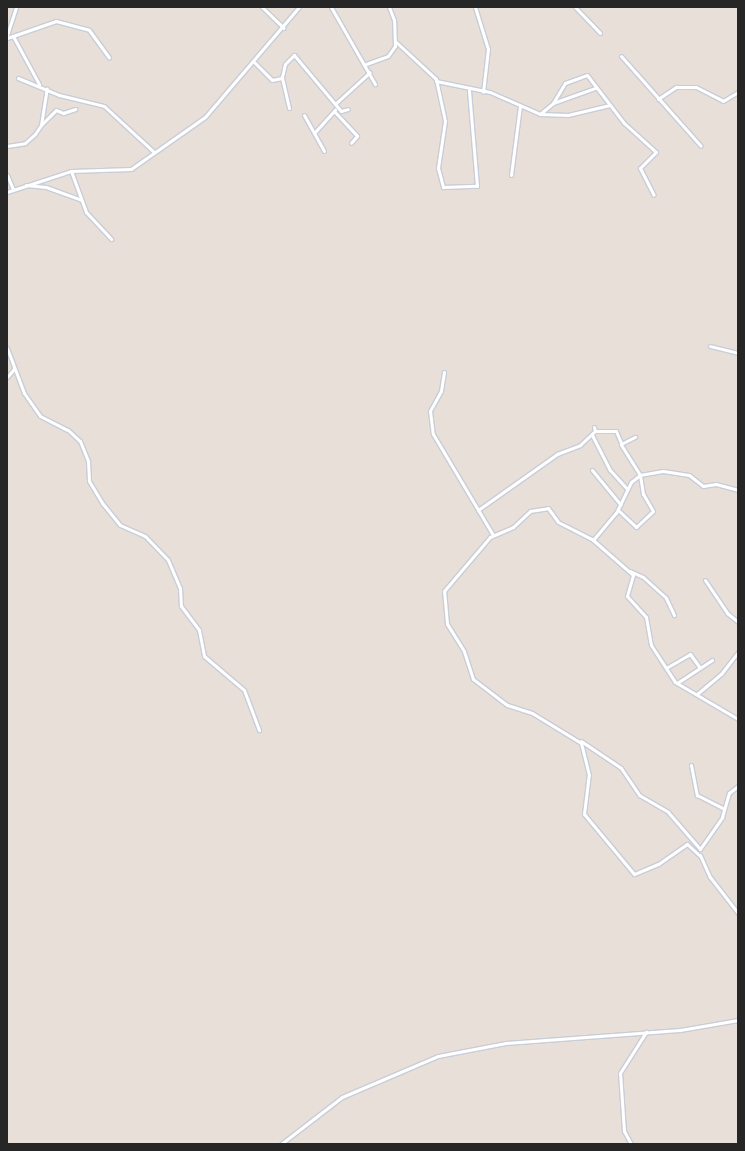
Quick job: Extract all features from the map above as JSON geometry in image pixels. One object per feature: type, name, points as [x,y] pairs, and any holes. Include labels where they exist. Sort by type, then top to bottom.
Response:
[{"type":"street","points":[[7,35],[16,7]]},
{"type":"street","points":[[262,7],[284,28]]},
{"type":"street","points":[[7,192],[26,184],[70,171],[129,170],[205,117],[284,28],[299,7]]},
{"type":"street","points":[[331,7],[366,64],[375,84]]},
{"type":"street","points":[[389,7],[396,42],[436,81],[469,90],[483,92],[540,114],[568,115],[610,105]]},
{"type":"street","points":[[475,7],[488,49],[483,92]]},
{"type":"street","points":[[575,7],[600,34]]},
{"type":"street","points":[[7,38],[56,21],[89,30],[109,58]]},
{"type":"street","points":[[12,36],[39,84]]},
{"type":"street","points":[[366,64],[388,56],[396,42]]},
{"type":"street","points":[[290,108],[282,78],[285,64],[296,55],[334,104],[342,111],[348,109]]},
{"type":"street","points":[[621,56],[701,146]]},
{"type":"street","points":[[254,62],[272,80],[282,78]]},
{"type":"street","points":[[334,104],[370,72]]},
{"type":"street","points":[[553,103],[560,88],[582,75],[588,76],[595,88],[610,105],[656,153],[640,168],[654,195]]},
{"type":"street","points":[[18,78],[39,84],[59,95],[104,106],[154,152]]},
{"type":"street","points":[[436,81],[445,121],[438,168],[443,187],[477,186],[469,90]]},
{"type":"street","points":[[658,99],[676,87],[696,87],[723,101],[738,92]]},
{"type":"street","points":[[41,125],[47,88]]},
{"type":"street","points":[[540,114],[553,103],[595,88]]},
{"type":"street","points":[[511,175],[520,106]]},
{"type":"street","points":[[315,132],[337,107]]},
{"type":"street","points":[[7,146],[25,143],[56,110],[63,113],[76,109]]},
{"type":"street","points":[[334,111],[357,136],[351,144]]},
{"type":"street","points":[[304,115],[315,132],[324,151]]},
{"type":"street","points":[[70,171],[81,200],[104,236],[111,239]]},
{"type":"street","points":[[7,175],[13,189]]},
{"type":"street","points":[[26,184],[46,187],[81,200]]},
{"type":"street","points":[[710,346],[738,353]]},
{"type":"street","points":[[7,348],[14,369],[40,417],[68,430],[80,440],[88,461],[89,481],[103,504],[120,525],[145,536],[166,558],[180,588],[181,606],[199,630],[204,656],[244,690],[259,730]]},
{"type":"street","points":[[7,377],[14,369]]},
{"type":"street","points":[[444,372],[442,390],[430,411],[433,434],[493,535]]},
{"type":"street","points":[[478,510],[557,454],[580,445],[592,434],[594,429],[616,431],[621,443],[640,475],[643,494],[652,512],[635,527],[618,510]]},
{"type":"street","points":[[592,434],[610,470],[627,489]]},
{"type":"street","points":[[621,443],[635,437]]},
{"type":"street","points":[[592,470],[620,505]]},
{"type":"street","points":[[593,540],[618,510],[627,489],[640,475],[663,471],[690,475],[702,486],[716,484],[738,490]]},
{"type":"street","points":[[700,849],[668,812],[639,795],[621,768],[580,740],[555,730],[532,713],[507,705],[474,680],[464,650],[448,626],[444,591],[493,535],[513,527],[530,511],[545,507],[575,533],[593,540],[628,570],[634,578],[627,596],[646,617],[650,642],[676,683],[697,694],[711,706],[738,719]]},
{"type":"street","points":[[628,570],[641,575],[666,598],[674,615]]},
{"type":"street","points":[[705,580],[727,613],[738,622]]},
{"type":"street","points":[[697,694],[721,674],[738,652]]},
{"type":"street","points":[[666,668],[690,654],[700,668]]},
{"type":"street","points":[[676,683],[712,660]]},
{"type":"street","points":[[580,740],[589,775],[584,814],[634,874],[658,864],[687,844],[700,856],[717,887],[738,913]]},
{"type":"street","points":[[691,765],[697,795],[724,809]]},
{"type":"street","points":[[700,856],[700,849],[724,809],[729,793],[738,786]]},
{"type":"street","points":[[281,1144],[342,1097],[438,1056],[514,1042],[646,1031],[738,1020]]},
{"type":"street","points":[[631,1144],[624,1131],[620,1073],[646,1031]]}]
